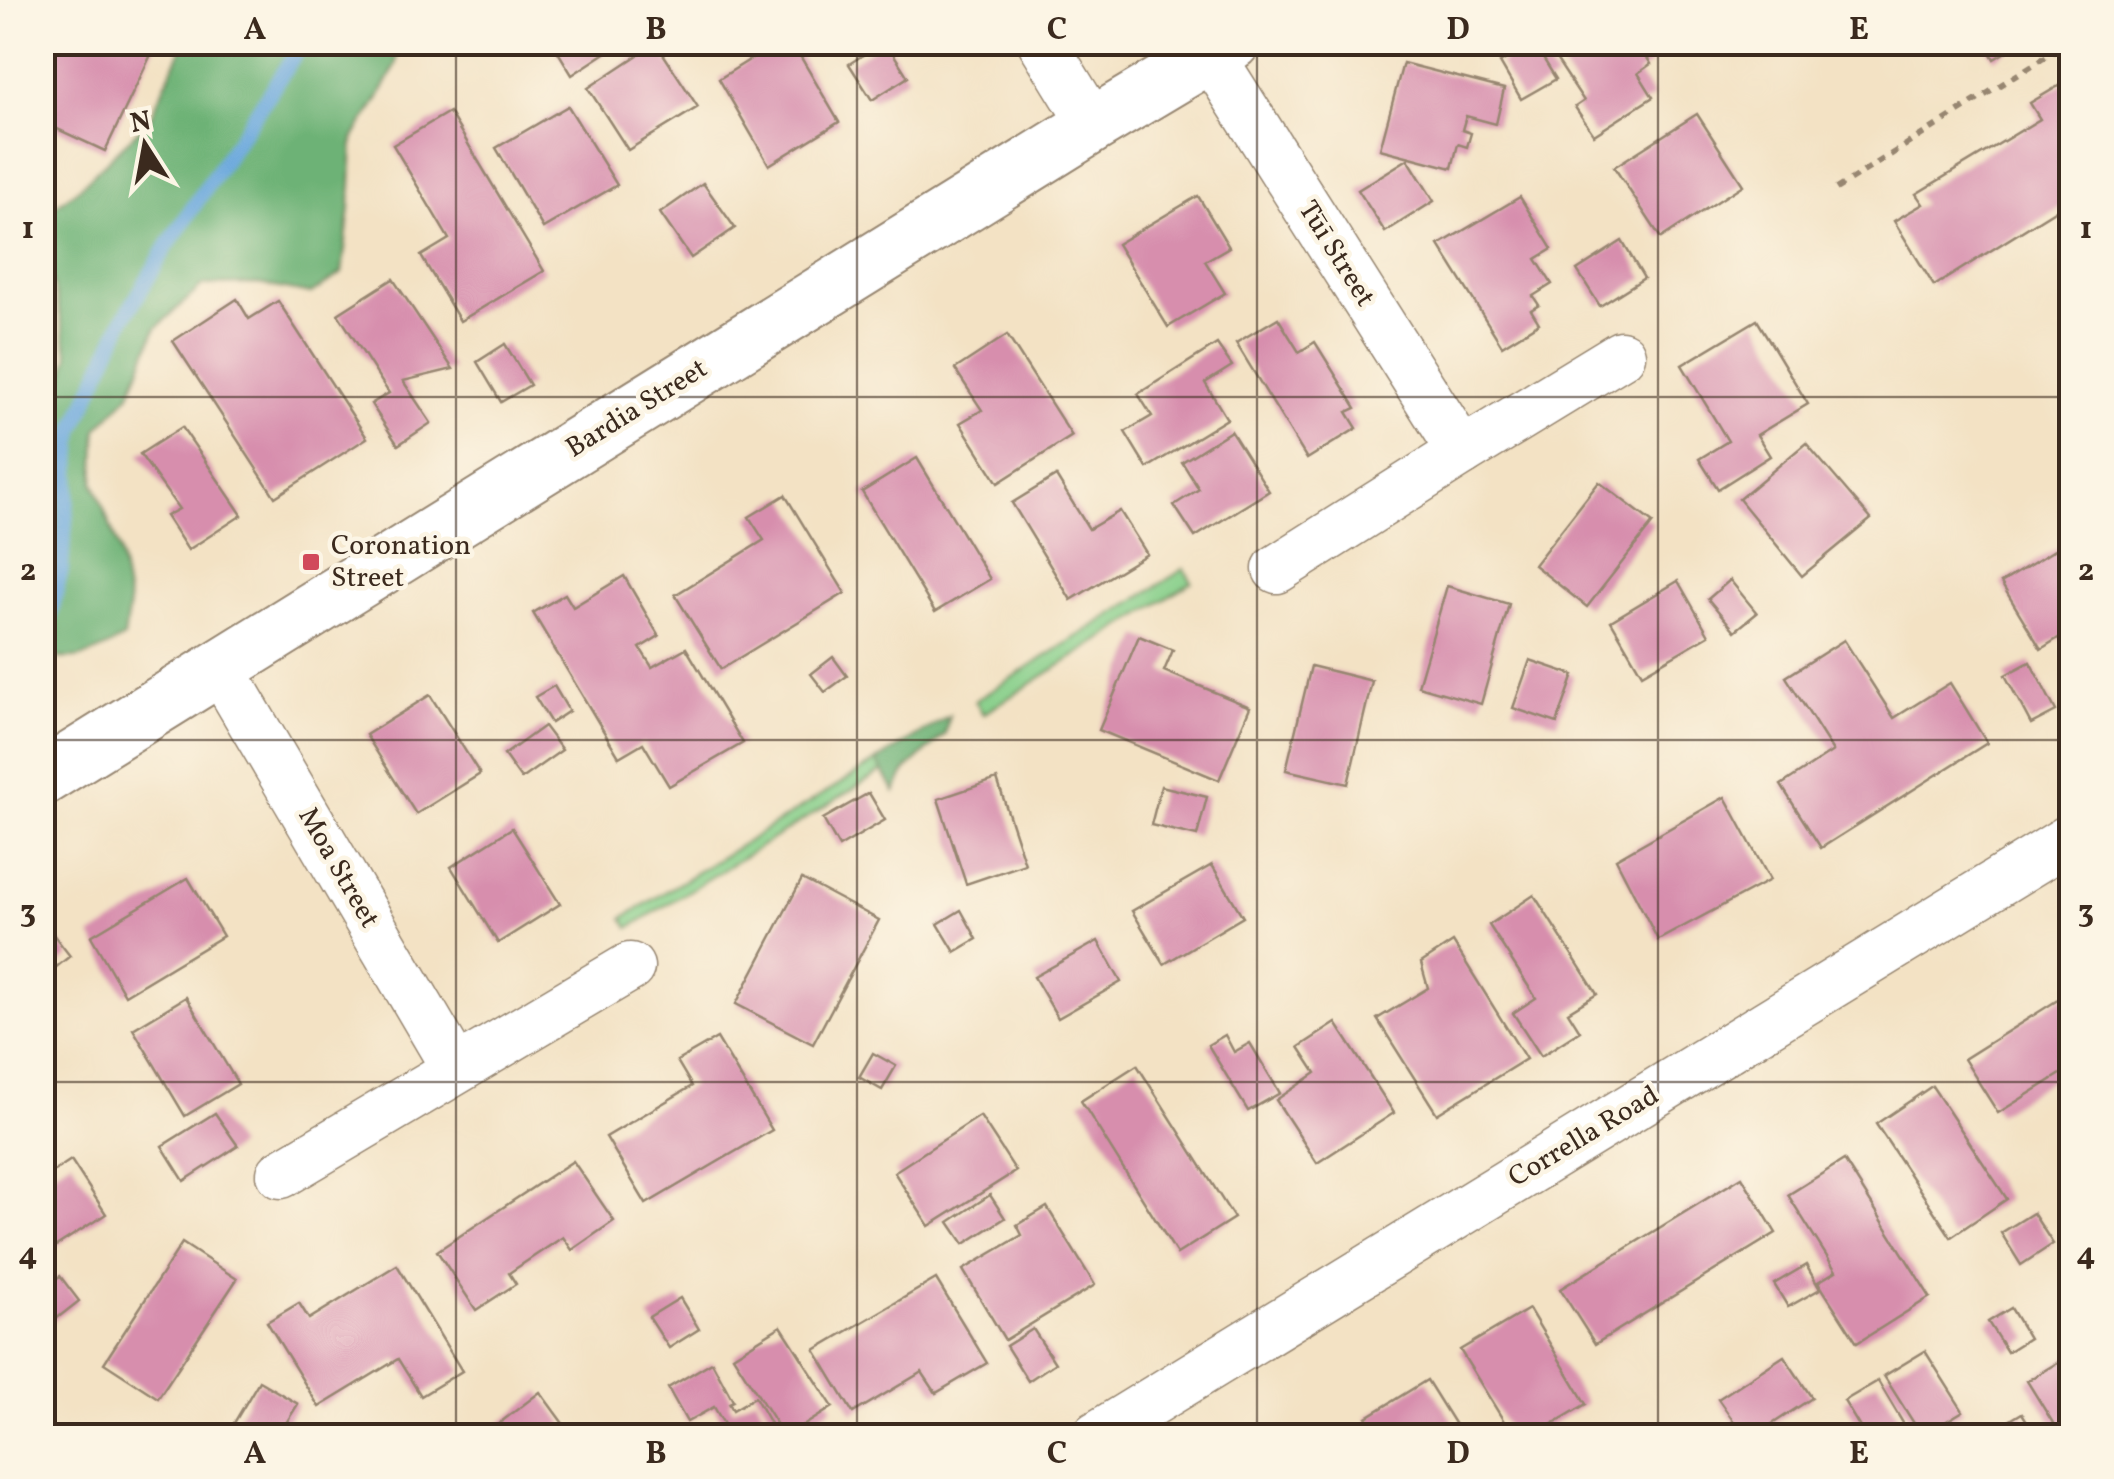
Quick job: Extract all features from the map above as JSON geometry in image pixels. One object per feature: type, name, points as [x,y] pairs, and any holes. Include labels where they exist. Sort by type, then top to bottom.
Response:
[{"type":"street","points":[[1042,42],[1093,125]]},
{"type":"street","name":"Bardia Street","points":[[42,778],[1093,125],[1222,49]]},
{"type":"street","name":"Tūī Street","points":[[1222,49],[1462,452]]},
{"type":"street","points":[[1277,569],[1621,355]]},
{"type":"street","name":"Moa Street","points":[[220,668],[456,1068]]},
{"type":"street","name":"Corrella Road","points":[[1096,1436],[2072,837]]},
{"type":"street","points":[[281,1174],[630,966]]},
{"type":"path","points":[[1836,188],[2069,42]]},
{"type":"green space","points":[[184,43],[399,43],[396,65],[353,139],[342,273],[311,294],[258,284],[203,285],[156,328],[130,394],[97,429],[94,483],[119,549],[129,604],[124,638],[85,656],[54,657],[43,654],[42,434],[50,425],[69,357],[50,268],[48,211],[78,189],[149,120]]},
{"type":"green space","points":[[1184,569],[1192,582],[983,714],[975,701]]},
{"type":"green space","points":[[949,716],[945,734],[906,770],[895,792],[877,761]]},
{"type":"green space","points":[[877,761],[884,770],[629,928],[623,918]]},
{"type":"building","points":[[42,42],[157,42],[105,151],[42,122]]},
{"type":"building","points":[[552,42],[622,42],[572,75]]},
{"type":"building","points":[[778,42],[792,42],[839,122],[769,165],[719,79]]},
{"type":"building","points":[[883,42],[908,77],[872,100],[849,64]]},
{"type":"building","points":[[1533,42],[1556,79],[1521,99],[1500,63]]},
{"type":"building","points":[[1545,42],[1637,42],[1651,64],[1638,73],[1653,97],[1594,135],[1575,107],[1584,101]]},
{"type":"building","points":[[1984,42],[2022,42],[1994,59]]},
{"type":"building","points":[[656,43],[698,107],[628,150],[588,88]]},
{"type":"building","points":[[1403,63],[1504,89],[1496,124],[1466,116],[1462,130],[1471,133],[1467,147],[1458,144],[1452,168],[1380,149]]},
{"type":"building","points":[[2072,78],[2072,200],[1934,286],[1894,221],[1923,204],[1916,194],[2040,119],[2030,103]]},
{"type":"building","points":[[568,106],[617,185],[543,228],[496,148]]},
{"type":"building","points":[[449,112],[544,271],[460,321],[421,256],[449,239],[393,145]]},
{"type":"building","points":[[1697,114],[1743,185],[1661,238],[1614,167]]},
{"type":"building","points":[[1408,159],[1434,201],[1385,232],[1358,190]]},
{"type":"building","points":[[703,183],[735,228],[691,258],[660,213]]},
{"type":"building","points":[[1198,196],[1229,247],[1205,261],[1225,293],[1168,327],[1117,244]]},
{"type":"building","points":[[1520,197],[1552,249],[1536,259],[1552,284],[1533,296],[1539,305],[1531,310],[1539,323],[1502,346],[1439,245]]},
{"type":"building","points":[[1622,241],[1644,278],[1600,306],[1577,270]]},
{"type":"building","points":[[393,279],[453,369],[403,381],[431,423],[398,445],[371,404],[389,393],[338,314]]},
{"type":"building","points":[[237,299],[249,319],[278,301],[367,438],[275,497],[173,341]]},
{"type":"building","points":[[1278,318],[1299,352],[1315,342],[1356,408],[1347,412],[1357,428],[1307,459],[1236,343]]},
{"type":"building","points":[[1757,320],[1808,404],[1757,435],[1770,456],[1718,489],[1699,459],[1728,441],[1682,365]]},
{"type":"building","points":[[1007,335],[1072,436],[998,483],[960,423],[982,410],[955,369]]},
{"type":"building","points":[[505,344],[530,385],[501,402],[477,362]]},
{"type":"building","points":[[1217,344],[1232,366],[1205,383],[1227,419],[1147,468],[1125,432],[1152,416],[1138,394]]},
{"type":"building","points":[[182,427],[242,515],[188,550],[166,516],[179,509],[140,454]]},
{"type":"building","points":[[1231,431],[1269,491],[1195,537],[1174,505],[1199,489],[1182,462]]},
{"type":"building","points":[[1806,443],[1871,519],[1802,576],[1739,499]]},
{"type":"building","points":[[917,458],[990,579],[935,612],[862,492]]},
{"type":"building","points":[[1056,476],[1089,529],[1120,511],[1147,554],[1071,600],[1012,503]]},
{"type":"building","points":[[1599,482],[1653,523],[1587,607],[1534,565]]},
{"type":"building","points":[[785,495],[845,593],[721,669],[675,595],[764,540],[749,517]]},
{"type":"building","points":[[2064,544],[2072,557],[2072,656],[2060,637],[2041,649],[2001,583]]},
{"type":"building","points":[[624,576],[659,636],[640,648],[652,667],[686,648],[743,743],[669,786],[643,743],[619,757],[533,613],[565,594],[573,607]]},
{"type":"building","points":[[1730,580],[1757,613],[1735,631],[1708,599]]},
{"type":"building","points":[[1678,581],[1709,635],[1642,674],[1611,621]]},
{"type":"building","points":[[1447,586],[1509,604],[1481,704],[1418,686]]},
{"type":"building","points":[[1139,636],[1173,650],[1164,671],[1250,707],[1219,780],[1099,730]]},
{"type":"building","points":[[1844,640],[1894,718],[1950,683],[1987,743],[1821,848],[1781,785],[1833,751],[1786,677]]},
{"type":"building","points":[[833,657],[847,676],[825,692],[811,674]]},
{"type":"building","points":[[1530,660],[1574,675],[1557,723],[1513,708]]},
{"type":"building","points":[[2030,662],[2056,711],[2031,724],[2005,675]]},
{"type":"building","points":[[1311,666],[1372,681],[1348,784],[1286,770]]},
{"type":"building","points":[[554,686],[569,711],[551,723],[535,697]]},
{"type":"building","points":[[430,695],[480,774],[416,814],[366,735]]},
{"type":"building","points":[[544,726],[562,750],[521,779],[504,755]]},
{"type":"building","points":[[997,779],[1025,864],[966,884],[938,799]]},
{"type":"building","points":[[1161,786],[1207,797],[1197,836],[1151,825]]},
{"type":"building","points":[[869,793],[885,820],[839,847],[823,819]]},
{"type":"building","points":[[1725,797],[1770,880],[1658,940],[1616,859]]},
{"type":"building","points":[[512,828],[560,904],[498,943],[451,867]]},
{"type":"building","points":[[1212,865],[1243,917],[1164,964],[1132,911]]},
{"type":"building","points":[[188,878],[223,936],[125,995],[91,936]]},
{"type":"building","points":[[802,879],[879,920],[813,1044],[736,1004]]},
{"type":"building","points":[[1534,895],[1597,994],[1568,1012],[1580,1031],[1541,1056],[1513,1013],[1536,998],[1489,925]]},
{"type":"building","points":[[961,910],[977,939],[955,952],[938,924]]},
{"type":"building","points":[[42,920],[70,956],[50,972],[42,963]]},
{"type":"building","points":[[1098,941],[1121,982],[1058,1018],[1034,977]]},
{"type":"building","points":[[1453,942],[1526,1059],[1437,1114],[1377,1019],[1428,988],[1421,963]]},
{"type":"building","points":[[2072,991],[2072,1067],[1998,1113],[1964,1059]]},
{"type":"building","points":[[186,997],[238,1084],[185,1116],[133,1029]]},
{"type":"building","points":[[42,1004],[59,1011],[42,1050]]},
{"type":"building","points":[[1336,1023],[1394,1113],[1317,1163],[1276,1100],[1316,1073],[1299,1047]]},
{"type":"building","points":[[1225,1035],[1234,1052],[1250,1043],[1280,1093],[1248,1111],[1208,1045]]},
{"type":"building","points":[[717,1038],[772,1130],[646,1204],[606,1137],[692,1086],[677,1061]]},
{"type":"building","points":[[873,1053],[896,1066],[882,1090],[859,1077]]},
{"type":"building","points":[[1137,1065],[1234,1218],[1177,1254],[1081,1101]]},
{"type":"building","points":[[1932,1086],[2007,1199],[1951,1237],[1876,1124]]},
{"type":"building","points":[[215,1113],[238,1146],[184,1181],[162,1146]]},
{"type":"building","points":[[980,1116],[1016,1171],[929,1226],[894,1172]]},
{"type":"building","points":[[71,1160],[106,1214],[42,1255],[42,1179]]},
{"type":"building","points":[[1844,1160],[1930,1297],[1857,1343],[1818,1282],[1836,1271],[1788,1195]]},
{"type":"building","points":[[573,1161],[614,1221],[572,1250],[563,1237],[509,1273],[516,1284],[476,1310],[437,1251]]},
{"type":"building","points":[[1742,1177],[1776,1233],[1595,1344],[1560,1289]]},
{"type":"building","points":[[990,1195],[1005,1218],[964,1244],[949,1222]]},
{"type":"building","points":[[1047,1207],[1095,1285],[1005,1340],[963,1270],[1022,1235],[1017,1225]]},
{"type":"building","points":[[2033,1213],[2053,1244],[2021,1265],[2001,1233]]},
{"type":"building","points":[[182,1243],[237,1279],[158,1398],[104,1363]]},
{"type":"building","points":[[397,1265],[462,1371],[421,1396],[398,1359],[319,1407],[267,1322],[299,1303],[309,1319]]},
{"type":"building","points":[[1806,1265],[1820,1289],[1788,1307],[1774,1284]]},
{"type":"building","points":[[60,1276],[79,1301],[42,1330],[42,1289]]},
{"type":"building","points":[[936,1279],[987,1363],[936,1393],[922,1372],[853,1413],[815,1350]]},
{"type":"building","points":[[680,1298],[699,1329],[669,1348],[649,1317]]},
{"type":"building","points":[[2011,1308],[2029,1338],[2007,1352],[1988,1322]]},
{"type":"building","points":[[1529,1309],[1586,1404],[1532,1436],[1513,1436],[1460,1350]]},
{"type":"building","points":[[781,1326],[833,1407],[787,1436],[733,1356]]},
{"type":"building","points":[[1033,1329],[1055,1363],[1028,1381],[1006,1346]]},
{"type":"building","points":[[1925,1351],[1963,1411],[1922,1436],[1884,1376]]},
{"type":"building","points":[[2072,1354],[2072,1436],[2061,1436],[2027,1381]]},
{"type":"building","points":[[1784,1356],[1812,1398],[1754,1436],[1744,1436],[1718,1399]]},
{"type":"building","points":[[712,1362],[733,1401],[729,1403],[733,1410],[755,1397],[777,1436],[722,1436],[729,1433],[714,1407],[687,1422],[668,1388]]},
{"type":"building","points":[[1427,1380],[1462,1436],[1379,1436],[1367,1417]]},
{"type":"building","points":[[259,1381],[298,1404],[278,1436],[245,1436],[231,1428]]},
{"type":"building","points":[[1878,1381],[1906,1428],[1891,1436],[1865,1436],[1844,1401]]},
{"type":"building","points":[[540,1392],[567,1429],[557,1436],[505,1436],[497,1425]]},
{"type":"building","points":[[2022,1413],[2036,1436],[1984,1436]]},
{"type":"waterway","points":[[50,617],[61,571],[73,432],[123,320],[166,248],[303,42]]},
{"type":"place","name":"Coronation Street","points":[[311,562]]}]
